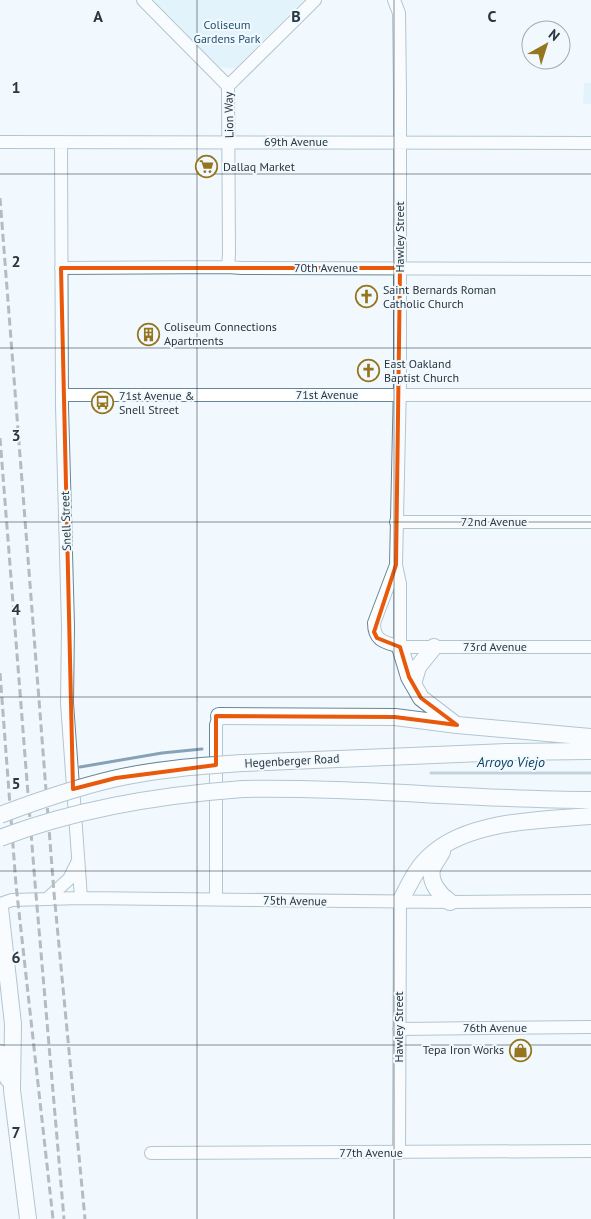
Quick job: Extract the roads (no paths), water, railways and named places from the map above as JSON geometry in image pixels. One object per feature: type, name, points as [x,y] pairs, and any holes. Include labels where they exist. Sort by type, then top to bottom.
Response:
[{"type":"main road","points":[[400,647],[408,677],[421,698],[457,725]]},
{"type":"main road","points":[[413,684],[418,666],[434,647]]},
{"type":"main road","points":[[218,716],[395,718],[591,737]]},
{"type":"main road","name":"Hegenberger Road","points":[[0,815],[75,788],[116,778],[172,770],[243,763],[507,752],[591,751]]},
{"type":"main road","name":"Hegenberger Road","points":[[0,838],[47,822],[118,804],[177,794],[243,789],[283,788],[456,797],[591,800]]},
{"type":"main road","points":[[400,902],[419,868],[431,854],[448,842],[469,833],[503,825],[591,816]]},
{"type":"main road","points":[[448,842],[432,870],[436,889],[442,897],[450,902]]},
{"type":"main road","points":[[0,906],[13,1024],[12,1090],[28,1219]]},
{"type":"main road","points":[[0,1053],[12,1090]]},
{"type":"street","points":[[142,0],[228,86]]},
{"type":"street","name":"Lion Way","points":[[228,266],[228,86],[315,0]]},
{"type":"street","name":"Hawley Street","points":[[394,0],[399,12],[400,268],[396,565],[400,584],[400,647],[377,638],[374,632],[374,623],[396,565]]},
{"type":"street","name":"69th Avenue","points":[[0,142],[591,143]]},
{"type":"street","name":"Snell Street","points":[[61,142],[62,395],[68,616],[68,732],[81,898]]},
{"type":"street","name":"70th Avenue","points":[[61,268],[228,266],[241,268],[591,269]]},
{"type":"street","name":"71st Avenue","points":[[62,395],[591,395]]},
{"type":"street","name":"72nd Avenue","points":[[396,522],[591,522]]},
{"type":"street","name":"73rd Avenue","points":[[400,647],[591,647]]},
{"type":"street","points":[[216,900],[216,725],[218,716]]},
{"type":"street","points":[[46,899],[69,879],[78,860]]},
{"type":"street","name":"75th Avenue","points":[[0,906],[12,900],[81,898],[400,902],[591,901]]},
{"type":"street","name":"Hawley Street","points":[[399,1153],[400,902]]},
{"type":"street","name":"76th Avenue","points":[[399,1029],[591,1027]]},
{"type":"street","name":"77th Avenue","points":[[151,1153],[591,1151]]},
{"type":"waterway","name":"Arroyo Viejo","points":[[80,767],[162,753],[202,749]]},
{"type":"waterway","name":"Arroyo Viejo","points":[[431,773],[591,773]]},
{"type":"railway","points":[[0,198],[54,893],[85,1219]]},
{"type":"railway","points":[[0,438],[64,1219]]},
{"type":"railway","points":[[0,673],[16,885],[53,1219]]},
{"type":"place","name":"Dallaq Market","points":[[207,167]]},
{"type":"place","name":"Saint Bernards Roman Catholic Church","points":[[367,297]]},
{"type":"place","name":"Coliseum Connections Apartments","points":[[148,334]]},
{"type":"place","name":"East Oakland Baptist Church","points":[[368,371]]},
{"type":"place","name":"71st Avenue & Snell Street","points":[[103,403]]},
{"type":"place","name":"Tepa Iron Works","points":[[520,1050]]},
{"type":"park label","name":"Coliseum Gardens Park","points":[[227,32]]}]
